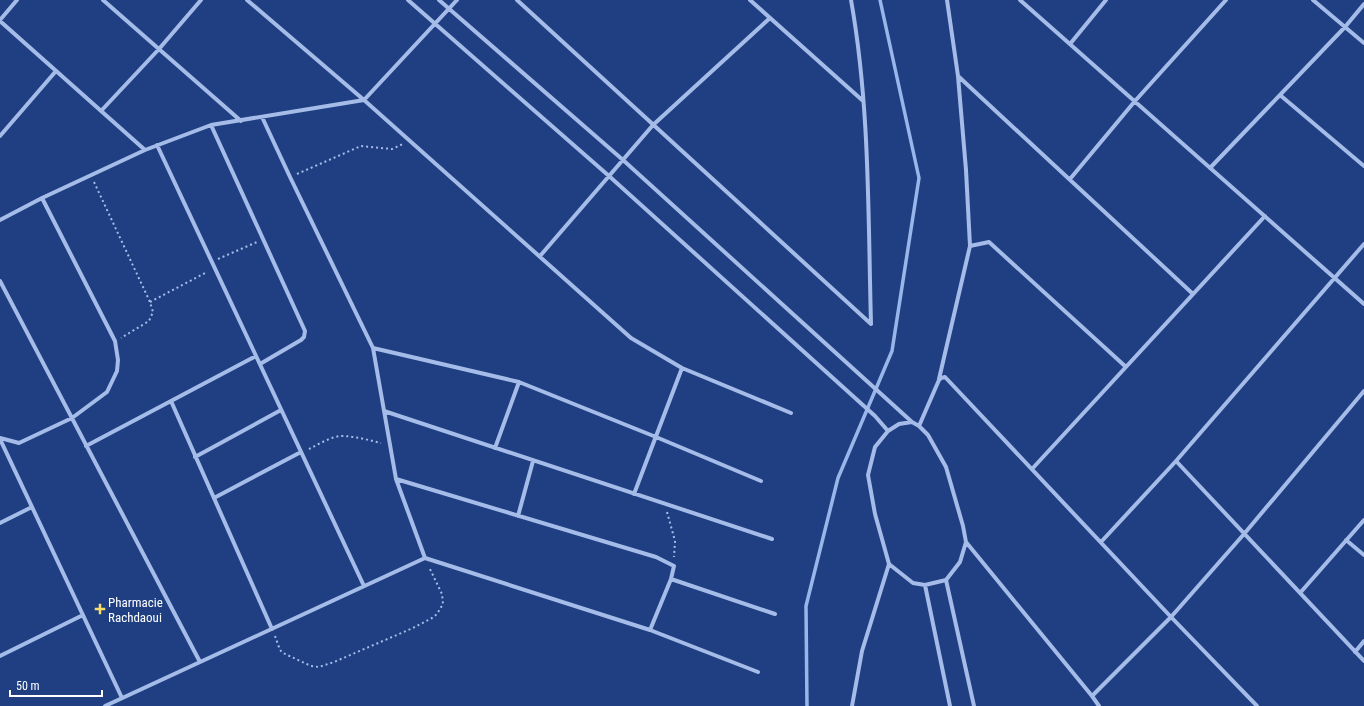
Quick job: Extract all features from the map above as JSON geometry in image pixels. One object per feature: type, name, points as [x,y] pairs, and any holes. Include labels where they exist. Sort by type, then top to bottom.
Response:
[{"type":"street","points":[[17,0],[0,20],[145,150]]},
{"type":"street","points":[[103,0],[241,121]]},
{"type":"street","points":[[101,111],[159,49],[201,0]]},
{"type":"street","points":[[247,0],[364,100],[631,338],[682,368],[791,413]]},
{"type":"street","points":[[408,0],[609,176],[850,393],[875,416],[888,431]]},
{"type":"street","points":[[440,0],[623,160],[887,400],[928,435],[946,467],[963,526],[966,542],[960,562],[946,580],[925,585],[913,583],[889,564]]},
{"type":"street","points":[[0,220],[42,198],[145,150],[211,125],[364,100],[457,0]]},
{"type":"street","points":[[517,0],[871,324],[866,142],[857,35],[851,0]]},
{"type":"street","points":[[750,0],[862,100]]},
{"type":"street","points":[[919,426],[939,380],[970,246],[966,170],[958,76],[947,0]]},
{"type":"street","points":[[1020,0],[1364,304]]},
{"type":"street","points":[[1070,44],[1106,0]]},
{"type":"street","points":[[1070,179],[1135,101],[1226,0]]},
{"type":"street","points":[[1313,0],[1364,43]]},
{"type":"street","points":[[1210,168],[1345,27],[1364,4]]},
{"type":"street","points":[[540,256],[653,125],[770,18]]},
{"type":"street","points":[[0,136],[56,71]]},
{"type":"street","points":[[958,76],[1193,294]]},
{"type":"street","points":[[1280,94],[1364,166]]},
{"type":"street","points":[[262,117],[373,348],[396,479],[425,558]]},
{"type":"street","points":[[211,125],[305,331],[304,337],[301,340],[260,364]]},
{"type":"street","points":[[157,145],[364,586]]},
{"type":"street","points":[[0,438],[19,443],[72,418],[107,392],[117,371],[118,360],[115,341],[42,198]]},
{"type":"street","points":[[1032,469],[1265,216]]},
{"type":"street","points":[[970,246],[989,242],[1126,367]]},
{"type":"street","points":[[1100,542],[1176,461],[1364,244]]},
{"type":"street","points":[[0,281],[200,662]]},
{"type":"street","points":[[373,348],[519,382],[761,481]]},
{"type":"street","points":[[86,446],[256,356]]},
{"type":"street","points":[[634,494],[682,368]]},
{"type":"street","points":[[939,380],[945,377],[948,379],[1100,542],[1257,706]]},
{"type":"street","points":[[495,448],[519,382]]},
{"type":"street","points":[[1092,696],[1171,617],[1244,534],[1364,391]]},
{"type":"street","points":[[171,401],[272,629]]},
{"type":"street","points":[[195,456],[281,410]]},
{"type":"street","points":[[384,411],[772,539]]},
{"type":"street","points":[[852,706],[862,651],[889,564],[875,514],[868,475],[876,446],[888,431],[899,424],[912,422]]},
{"type":"street","points":[[0,438],[122,698]]},
{"type":"street","points":[[214,498],[301,452]]},
{"type":"street","points":[[518,516],[533,460]]},
{"type":"street","points":[[1176,461],[1364,661]]},
{"type":"street","points":[[396,479],[656,557],[674,566],[671,579],[650,630]]},
{"type":"street","points":[[0,523],[32,507]]},
{"type":"street","points":[[1300,593],[1364,520]]},
{"type":"street","points":[[1346,540],[1364,555]]},
{"type":"street","points":[[966,542],[1099,706]]},
{"type":"street","points":[[105,706],[425,558],[650,630],[758,672]]},
{"type":"street","points":[[671,579],[775,614]]},
{"type":"street","points":[[946,580],[974,706]]},
{"type":"street","points":[[925,585],[950,706]]},
{"type":"street","points":[[0,656],[83,615]]},
{"type":"street","points":[[1355,652],[1364,641]]},
{"type":"path","points":[[290,177],[361,146],[392,149],[400,147],[409,140]]},
{"type":"path","points":[[91,175],[150,302],[153,312],[150,321],[115,341]]},
{"type":"path","points":[[212,262],[263,240]]},
{"type":"path","points":[[150,302],[215,269]]},
{"type":"path","points":[[301,452],[340,436],[358,437],[390,446]]},
{"type":"path","points":[[664,504],[675,541],[674,566]]},
{"type":"path","points":[[272,629],[280,650],[283,653],[315,667],[334,662],[413,628],[437,614],[443,604],[442,594],[425,558]]},
{"type":"waterway","points":[[807,706],[806,606],[838,478],[892,351],[919,178],[880,0]]},
{"type":"place","name":"Pharmacie Rachdaoui","points":[[100,609]]}]
